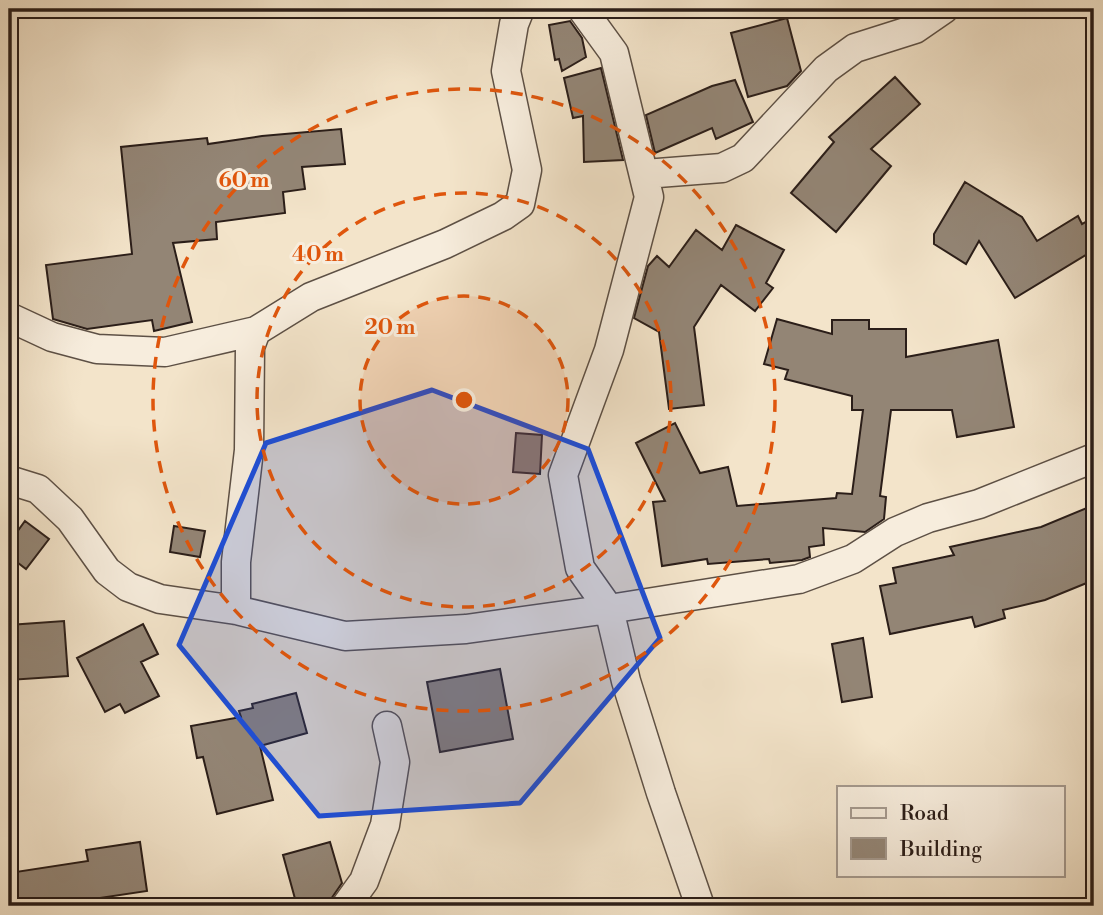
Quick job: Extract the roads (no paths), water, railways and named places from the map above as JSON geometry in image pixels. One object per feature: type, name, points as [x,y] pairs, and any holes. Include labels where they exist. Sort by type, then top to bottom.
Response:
[{"type":"street","points":[[9,317],[52,337],[97,349],[165,352],[256,331],[311,296],[445,244],[503,216],[520,204],[527,170],[506,71],[514,24],[520,9]]},
{"type":"street","points":[[582,9],[614,53],[649,197],[612,338],[563,475],[580,568],[609,610],[626,681],[700,906]]},
{"type":"street","points":[[645,174],[722,168],[743,158],[826,69],[855,48],[915,29],[944,9]]},
{"type":"street","points":[[236,610],[236,562],[249,450],[250,347],[256,331]]},
{"type":"street","points":[[9,480],[38,489],[70,519],[107,571],[128,587],[160,598],[236,610],[345,636],[466,629],[609,610],[799,579],[853,559],[895,532],[928,518],[979,504],[1094,458]]},
{"type":"street","points":[[346,906],[364,881],[385,825],[396,762],[387,726]]}]
